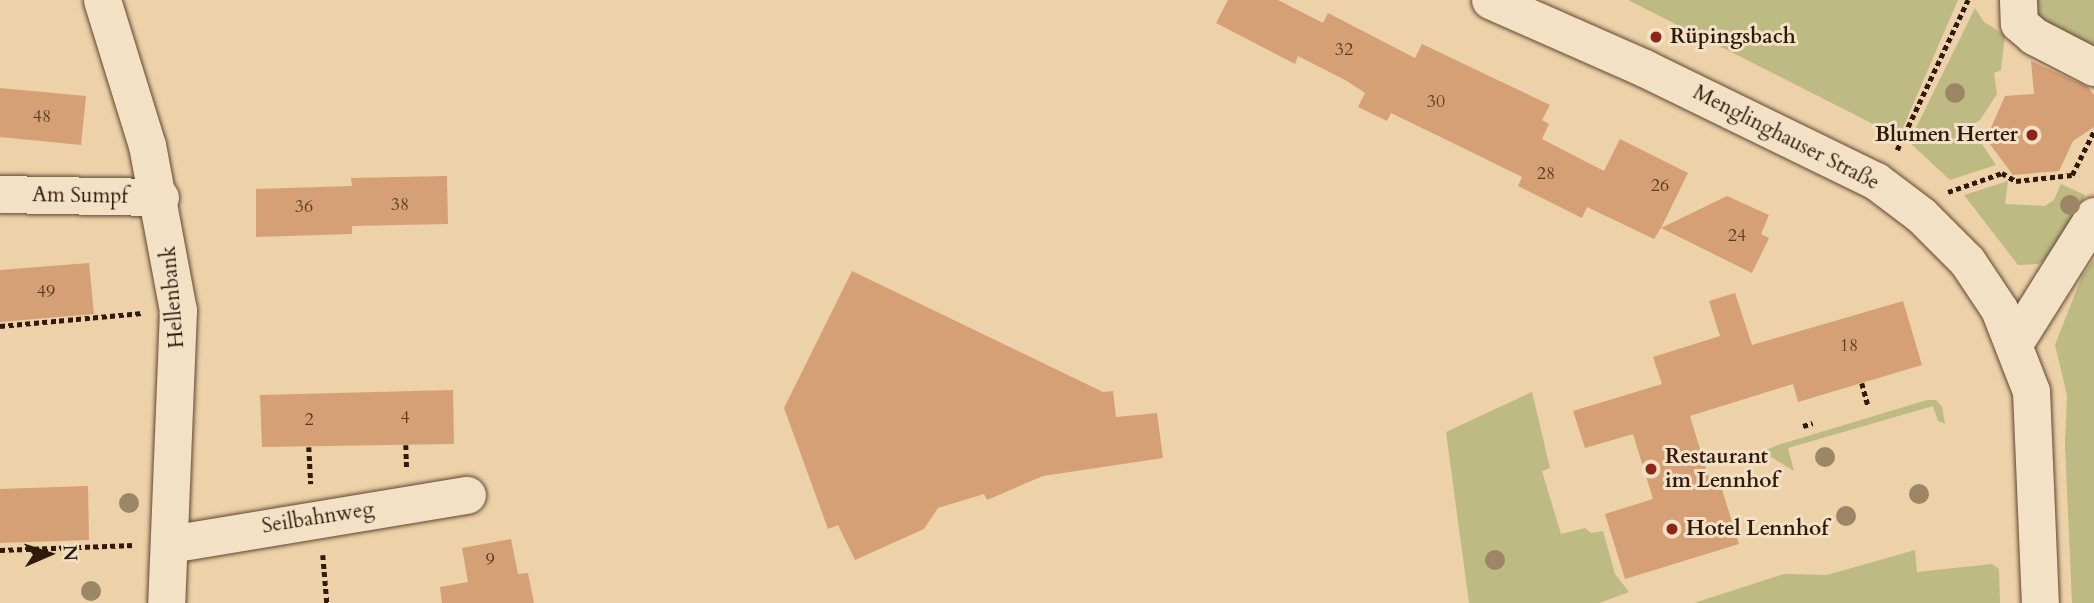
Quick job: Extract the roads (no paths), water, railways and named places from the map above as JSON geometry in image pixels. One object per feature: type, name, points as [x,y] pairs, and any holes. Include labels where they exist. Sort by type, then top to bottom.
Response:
[{"type":"street","name":"Hellenbank","points":[[102,0],[160,197],[178,310],[166,603]]},
{"type":"street","name":"Menglinghauser Straße","points":[[1490,0],[1644,68],[1876,181],[1921,215],[1967,261],[2015,342],[2031,391],[2040,593]]},
{"type":"street","points":[[2018,0],[2019,23],[2034,36],[2094,67]]},
{"type":"street","name":"Am Sumpf","points":[[0,194],[160,197]]},
{"type":"street","points":[[2015,342],[2094,216]]},
{"type":"street","name":"Seilbahnweg","points":[[170,544],[467,495]]},
{"type":"place","name":"Rüpingsbach","points":[[1656,37]]},
{"type":"place","name":"Blumen Herter","points":[[2032,135]]},
{"type":"place","name":"Restaurant im Lennhof","points":[[1651,469]]},
{"type":"place","name":"Hotel Lennhof","points":[[1672,529]]}]
